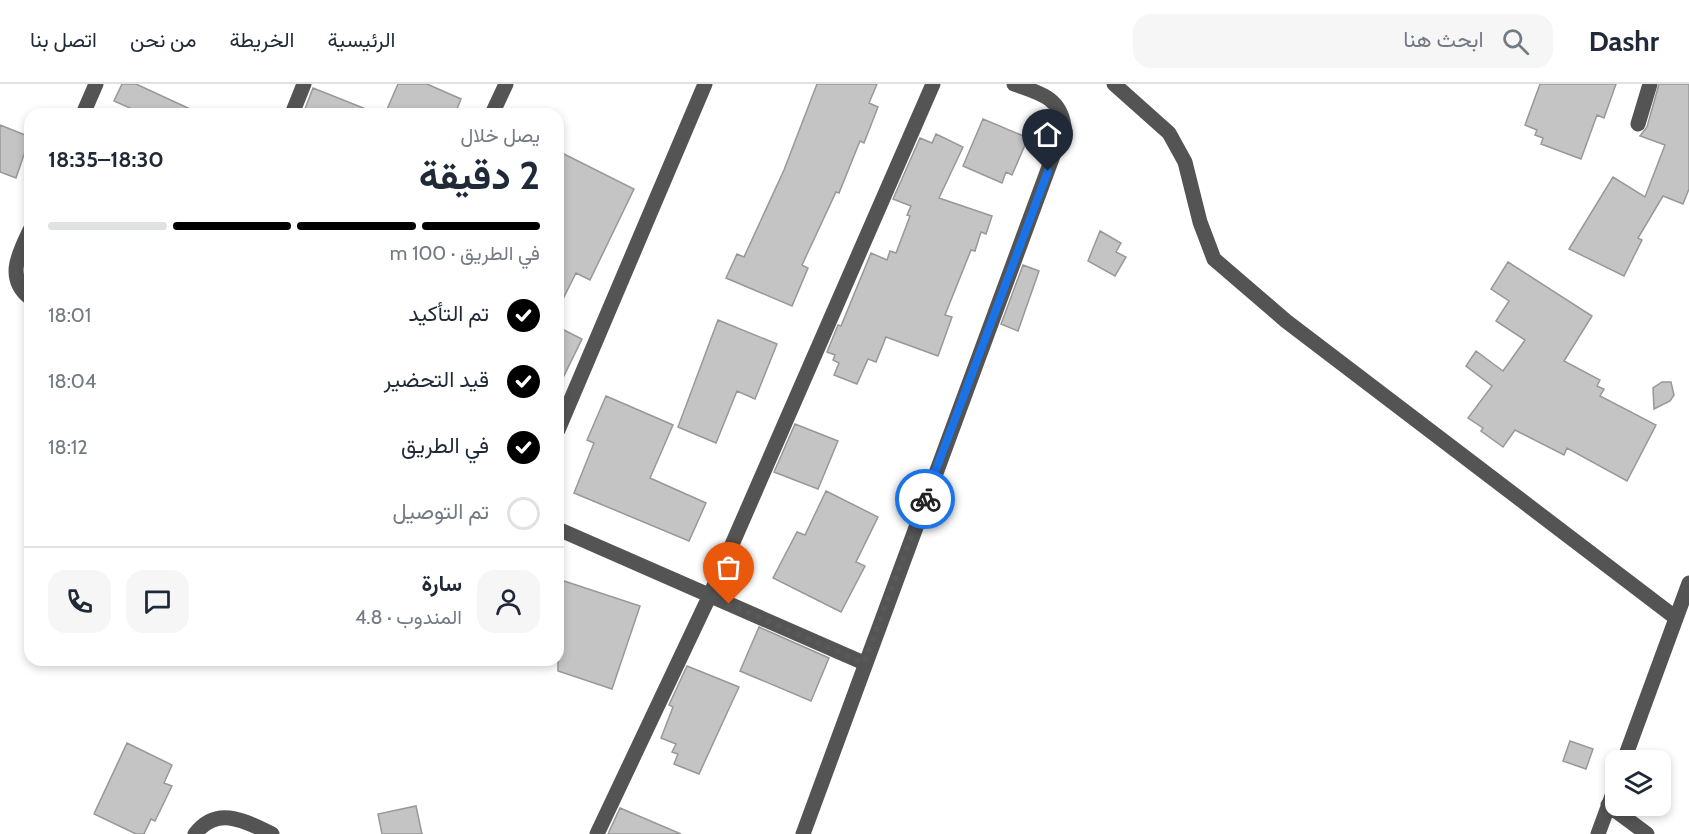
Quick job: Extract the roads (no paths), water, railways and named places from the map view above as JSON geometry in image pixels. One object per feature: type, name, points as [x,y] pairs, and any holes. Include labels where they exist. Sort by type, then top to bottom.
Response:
[{"type":"street","points":[[86,108],[96,84]]},
{"type":"street","points":[[294,108],[304,84]]},
{"type":"street","points":[[495,108],[506,84]]},
{"type":"street","points":[[564,416],[705,84]]},
{"type":"street","points":[[597,834],[710,595],[933,84]]},
{"type":"street","points":[[803,834],[864,663],[1064,126],[1063,114],[1054,100],[1014,84]]},
{"type":"street","points":[[1113,84],[1169,133],[1185,162],[1200,222],[1214,259],[1286,321],[1682,614]]},
{"type":"street","points":[[1638,124],[1650,84]]},
{"type":"street","points":[[24,243],[14,265],[18,283],[24,290]]},
{"type":"street","points":[[564,532],[864,663]]},
{"type":"street","points":[[1628,750],[1682,614],[1689,583]]},
{"type":"street","points":[[1598,834],[1605,814]]},
{"type":"street","points":[[195,834],[207,822],[221,816],[240,819],[272,834]]},
{"type":"street","points":[[1623,816],[1647,834]]}]
